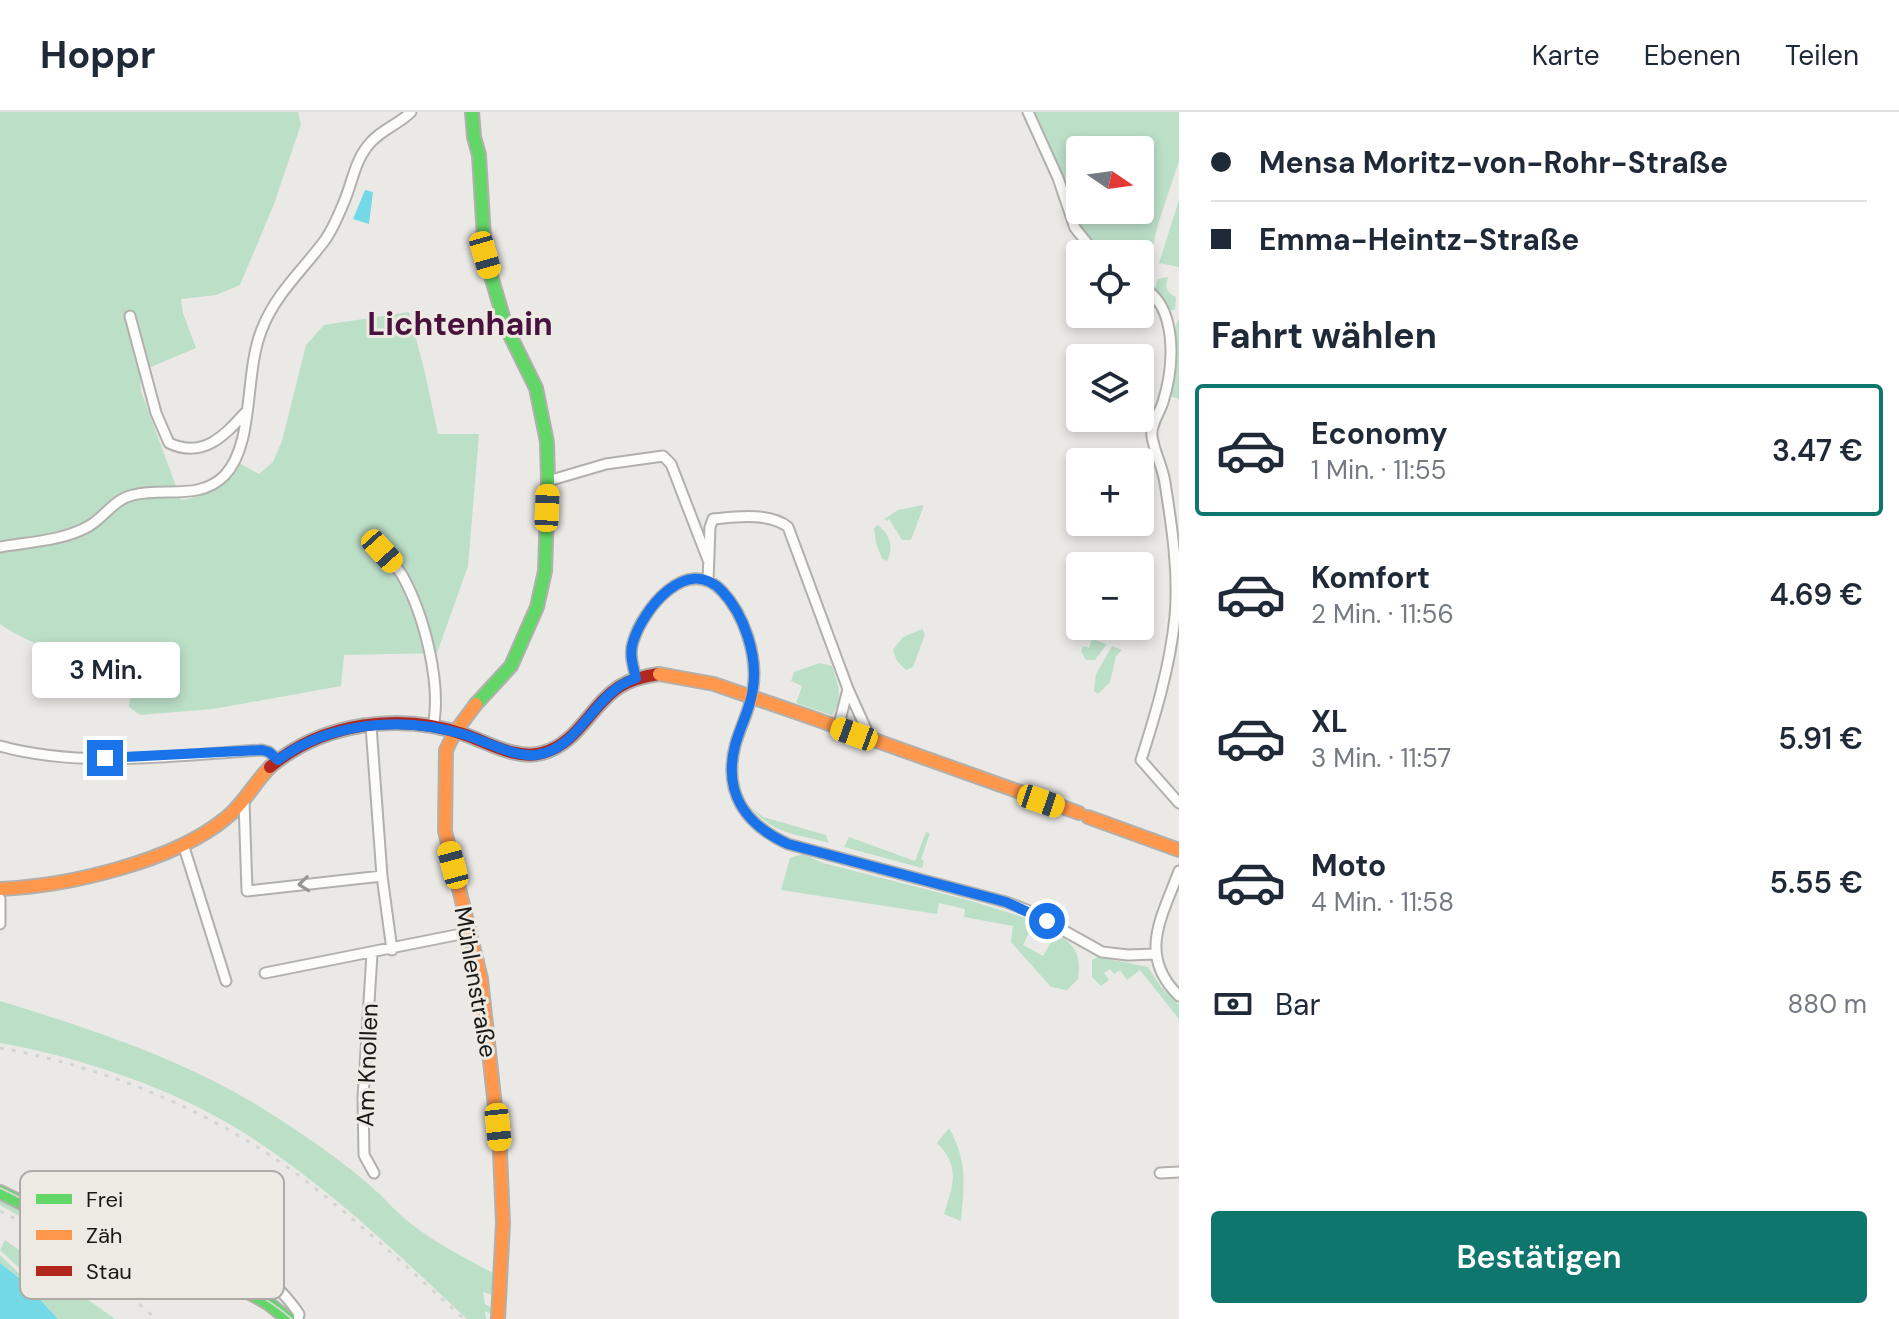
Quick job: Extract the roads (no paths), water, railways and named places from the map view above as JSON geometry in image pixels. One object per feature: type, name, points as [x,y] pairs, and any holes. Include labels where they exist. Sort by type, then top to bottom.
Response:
[{"type":"main road","name":"Mühlenstraße","points":[[472,112],[479,155],[485,255],[506,327],[536,388],[547,442],[548,481],[545,571],[525,640],[511,666],[467,714],[446,750],[445,831],[481,979],[500,1152],[503,1223],[498,1319]]},
{"type":"main road","points":[[0,889],[73,879],[183,844],[222,821],[244,801],[263,775],[292,749],[330,733],[371,726],[433,727],[522,754],[543,753],[564,743],[607,694],[620,684],[659,674],[714,684],[1179,850]]},
{"type":"main road","points":[[0,1192],[20,1202]]},
{"type":"main road","points":[[261,1299],[288,1319]]},
{"type":"street","points":[[0,547],[89,527],[115,503],[130,495],[194,491],[215,484],[235,461],[243,445],[250,376],[262,329],[286,285],[326,238],[346,199],[357,163],[372,140],[400,123],[411,112]]},
{"type":"street","points":[[1028,112],[1058,178],[1075,228],[1085,240]]},
{"type":"street","points":[[1154,295],[1168,319],[1167,383],[1164,401],[1151,433],[1165,478],[1177,582],[1165,678],[1141,760],[1179,802]]},
{"type":"street","points":[[130,316],[156,413],[169,443],[193,449],[207,446],[220,440],[245,413]]},
{"type":"street","points":[[548,481],[606,464],[663,456],[671,464],[709,562]]},
{"type":"street","points":[[708,581],[713,519],[761,518],[782,522],[788,527],[848,689],[871,740]]},
{"type":"street","points":[[382,551],[401,573],[422,626],[434,683],[436,708],[433,727]]},
{"type":"street","points":[[636,678],[631,654],[633,642],[659,597],[685,581],[708,581],[732,603],[749,641],[753,659],[753,693],[735,747],[732,776],[739,803],[756,826],[788,844],[1006,902],[1027,910],[1102,952],[1155,954]]},
{"type":"street","points":[[1165,678],[1179,680]]},
{"type":"street","points":[[838,728],[848,689]]},
{"type":"street","points":[[371,726],[382,876],[392,950]]},
{"type":"street","points":[[0,746],[81,758],[262,750],[278,760]]},
{"type":"street","points":[[244,801],[247,891],[382,876]]},
{"type":"street","points":[[183,844],[226,981]]},
{"type":"street","points":[[1179,871],[1156,933],[1155,954],[1160,970],[1179,996]]},
{"type":"street","points":[[0,899],[0,924]]},
{"type":"street","points":[[265,973],[471,932]]},
{"type":"street","name":"Am Knollen","points":[[372,954],[363,1098],[364,1155],[374,1173]]},
{"type":"street","points":[[1160,1173],[1179,1172]]},
{"type":"street","points":[[284,1292],[299,1314],[298,1319]]},
{"type":"water","points":[[365,190],[373,192],[369,224],[353,219]]},
{"type":"water","points":[[0,1263],[20,1279],[20,1299],[40,1299],[58,1319],[0,1319]]},
{"type":"tram line","points":[[0,1188],[20,1198]]},
{"type":"tram line","points":[[265,1299],[292,1319]]},
{"type":"railway","points":[[0,1048],[116,1079],[191,1110],[227,1129],[261,1149],[316,1189],[464,1319]]},
{"type":"railway","points":[[0,1211],[20,1222]]},
{"type":"railway","points":[[133,1299],[156,1319]]},
{"type":"district","name":"Lichtenhain","points":[[460,324]]}]
